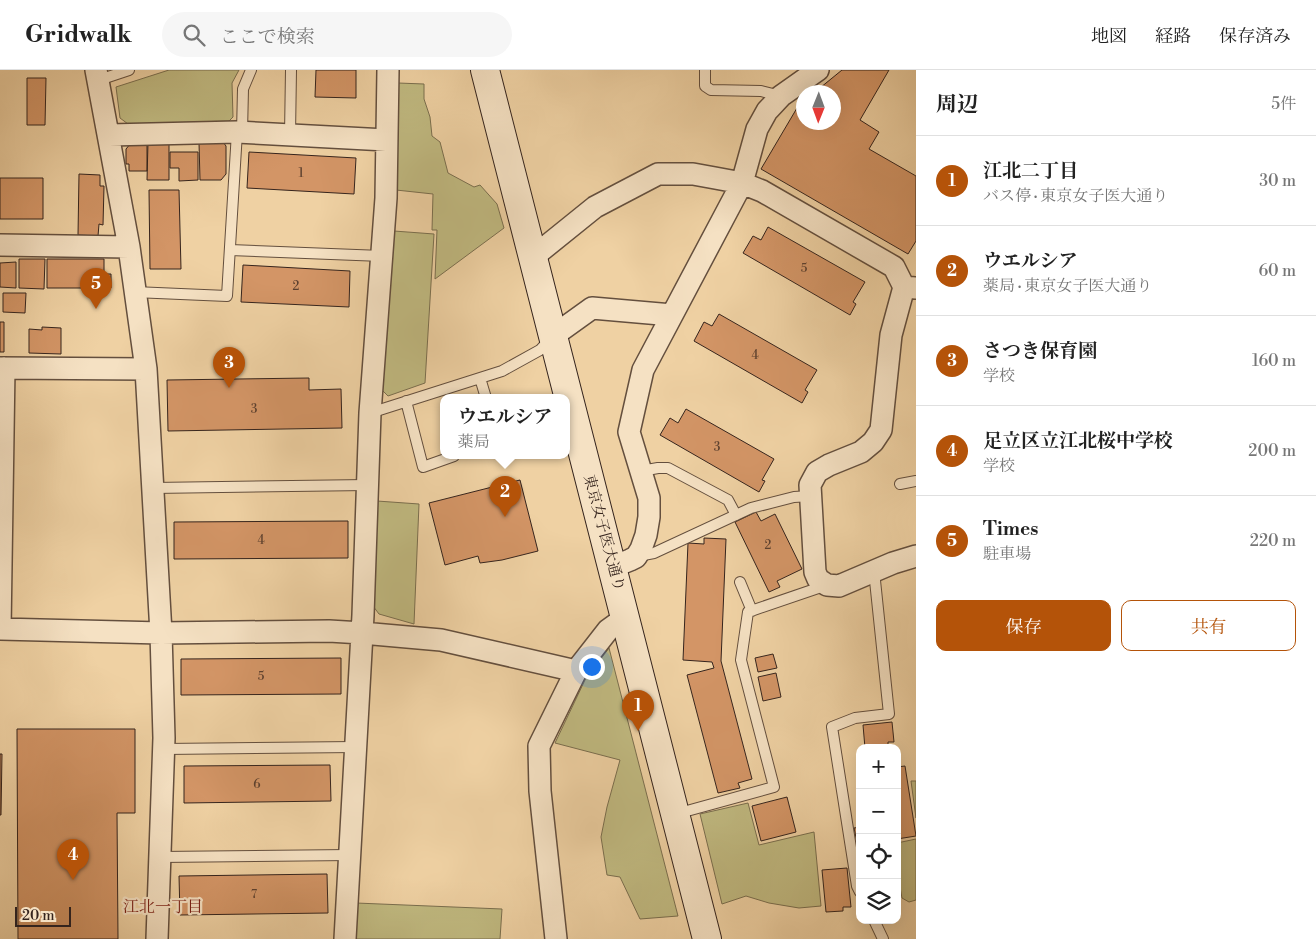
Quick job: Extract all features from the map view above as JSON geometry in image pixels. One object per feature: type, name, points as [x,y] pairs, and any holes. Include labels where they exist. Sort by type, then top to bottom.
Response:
[{"type":"street","points":[[345,939],[362,633],[370,413],[386,198],[388,70]]},
{"type":"street","name":"東京女子医大通り","points":[[485,70],[553,336],[624,562],[626,617],[707,939]]},
{"type":"street","points":[[624,562],[641,550],[649,517],[649,498],[629,432],[643,370],[742,183],[757,129],[767,111],[781,96],[818,70]]},
{"type":"street","points":[[98,75],[129,247],[146,369],[161,633],[164,749],[157,939]]},
{"type":"street","points":[[109,135],[239,132],[386,140]]},
{"type":"street","points":[[533,257],[595,207],[658,174],[693,174],[742,183],[762,191],[894,268],[910,288],[891,335],[881,430],[873,442],[861,452],[817,472],[810,485],[815,572],[818,578],[827,585],[839,586],[893,563],[916,556]]},
{"type":"street","points":[[0,245],[129,247]]},
{"type":"street","points":[[553,336],[592,308],[672,315]]},
{"type":"street","points":[[146,369],[2,368],[0,629],[161,633],[328,631],[362,633],[441,640],[576,671]]},
{"type":"street","points":[[556,939],[540,791],[539,746],[576,671],[608,630],[626,617]]},
{"type":"lane","points":[[98,75],[129,70]]},
{"type":"lane","points":[[134,292],[227,296],[243,89],[251,70]]},
{"type":"lane","points":[[290,135],[291,70]]},
{"type":"lane","points":[[705,70],[705,86],[711,90],[761,91],[781,96]]},
{"type":"lane","points":[[230,250],[382,256]]},
{"type":"lane","points":[[370,413],[502,371],[540,350],[553,336]]},
{"type":"lane","points":[[480,378],[485,394]]},
{"type":"lane","points":[[406,401],[422,467],[445,459]]},
{"type":"lane","points":[[641,471],[668,468],[728,500],[736,515]]},
{"type":"lane","points":[[900,484],[916,481]]},
{"type":"lane","points":[[153,488],[367,486]]},
{"type":"lane","points":[[624,562],[654,553],[751,508],[794,497],[811,496]]},
{"type":"lane","points":[[856,886],[832,727],[855,718],[889,714],[874,571]]},
{"type":"lane","points":[[740,582],[752,611]]},
{"type":"lane","points":[[676,814],[774,787],[741,660],[748,612],[827,585]]},
{"type":"lane","points":[[164,749],[356,747]]},
{"type":"lane","points":[[160,857],[350,855]]},
{"type":"lane","points":[[876,924],[883,939]]},
{"type":"shaded area","points":[[169,70],[239,70],[232,83],[233,117],[229,121],[128,124],[120,118],[116,87]]},
{"type":"shaded area","points":[[398,83],[424,84],[424,99],[430,117],[432,136],[440,142],[448,173],[474,187],[480,185],[497,204],[504,228],[435,279],[437,230],[432,230],[433,194],[396,190]]},
{"type":"shaded area","points":[[394,231],[434,234],[425,383],[388,396],[382,390]]},
{"type":"shaded area","points":[[377,501],[419,504],[414,624],[379,614],[373,606]]},
{"type":"shaded area","points":[[609,648],[678,916],[640,919],[620,877],[607,875],[601,837],[620,760],[555,743],[585,680]]},
{"type":"shaded area","points":[[911,781],[916,781],[916,818]]},
{"type":"shaded area","points":[[748,803],[759,845],[814,832],[821,906],[799,908],[769,903],[746,896],[722,904],[700,814]]},
{"type":"shaded area","points":[[916,839],[916,900],[909,902],[902,898],[901,893],[901,842]]},
{"type":"shaded area","points":[[356,903],[502,909],[500,939],[355,939]]},
{"type":"building","points":[[316,70],[356,70],[356,98],[315,97]]},
{"type":"building","points":[[842,70],[889,70],[860,120],[879,132],[869,149],[916,176],[916,241],[908,254],[761,169],[796,110],[796,130],[841,130],[841,85],[824,85]]},
{"type":"building","points":[[27,78],[46,78],[45,125],[27,125]]},
{"type":"building","points":[[148,142],[169,143],[169,180],[147,180]]},
{"type":"building","points":[[223,142],[226,146],[226,174],[221,180],[200,180],[199,143]]},
{"type":"building","points":[[131,143],[147,143],[147,171],[129,171],[129,164],[126,164],[126,149]]},
{"type":"building","points":[[170,152],[198,152],[198,180],[179,181],[179,168],[170,168]]},
{"type":"building","points":[[249,152],[356,158],[354,194],[247,188]]},
{"type":"building","points":[[79,174],[100,175],[100,186],[104,186],[103,225],[99,224],[98,236],[78,235]]},
{"type":"building","points":[[0,178],[43,178],[43,219],[0,219]]},
{"type":"building","points":[[149,190],[179,190],[181,269],[150,269]]},
{"type":"building","points":[[768,227],[865,282],[853,302],[856,304],[850,315],[743,253],[753,236],[761,240]]},
{"type":"building","points":[[19,259],[45,259],[44,289],[19,288]]},
{"type":"building","points":[[47,259],[104,259],[104,274],[111,274],[111,288],[47,288]]},
{"type":"building","points":[[16,262],[16,288],[0,287],[0,263]]},
{"type":"building","points":[[243,265],[350,271],[349,307],[241,302]]},
{"type":"building","points":[[3,293],[26,293],[25,313],[3,312]]},
{"type":"building","points":[[719,314],[817,370],[805,390],[808,392],[802,403],[694,341],[704,322],[712,326]]},
{"type":"building","points":[[0,322],[4,322],[4,352],[0,352]]},
{"type":"building","points":[[42,327],[61,328],[61,354],[29,353],[29,329],[42,330]]},
{"type":"building","points":[[309,378],[309,390],[341,389],[342,428],[168,431],[167,380]]},
{"type":"building","points":[[686,409],[774,459],[762,480],[765,481],[759,492],[660,435],[670,418],[678,423]]},
{"type":"building","points":[[520,480],[538,551],[502,560],[480,563],[478,556],[445,565],[429,503]]},
{"type":"building","points":[[756,512],[761,521],[775,514],[802,569],[777,581],[780,587],[769,592],[735,522]]},
{"type":"building","points":[[348,521],[348,558],[174,559],[174,522]]},
{"type":"building","points":[[704,538],[726,539],[721,661],[752,779],[738,783],[740,788],[718,793],[687,675],[714,668],[712,662],[683,660],[688,543],[704,544]]},
{"type":"building","points":[[773,654],[777,668],[758,672],[755,658]]},
{"type":"building","points":[[341,658],[341,694],[181,695],[181,659]]},
{"type":"building","points":[[776,673],[781,697],[763,701],[758,677]]},
{"type":"building","points":[[892,722],[894,742],[888,742],[888,744],[865,744],[863,725]]},
{"type":"building","points":[[17,729],[135,729],[135,813],[117,813],[118,939],[18,939]]},
{"type":"building","points":[[0,754],[2,754],[1,815],[0,815]]},
{"type":"building","points":[[330,765],[331,801],[184,803],[184,766]]},
{"type":"building","points":[[901,766],[905,766],[916,836],[901,838],[901,789]]},
{"type":"building","points":[[787,797],[796,832],[761,841],[752,806]]},
{"type":"building","points":[[847,868],[851,907],[843,907],[843,911],[826,912],[822,870]]},
{"type":"building","points":[[327,874],[328,913],[180,915],[179,876]]},
{"type":"place","name":"Times","points":[[96,309]]},
{"type":"place","name":"さつき保育園","points":[[229,388]]},
{"type":"place","name":"ウエルシア","points":[[505,517]]},
{"type":"place","name":"江北二丁目","points":[[638,731]]},
{"type":"place","name":"足立区立江北桜中学校","points":[[73,880]]},
{"type":"district","name":"江北一丁目","points":[[163,907]]}]
